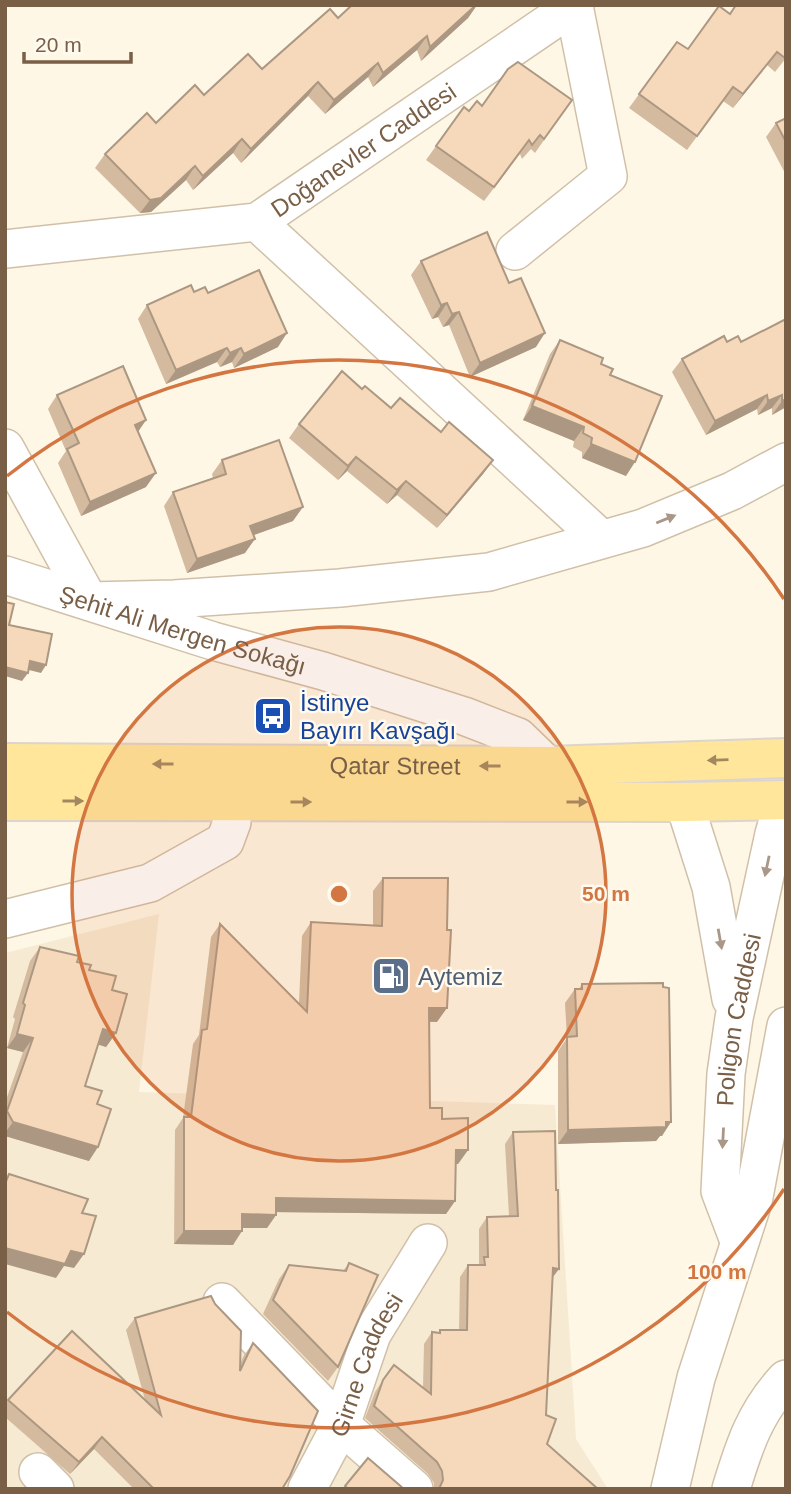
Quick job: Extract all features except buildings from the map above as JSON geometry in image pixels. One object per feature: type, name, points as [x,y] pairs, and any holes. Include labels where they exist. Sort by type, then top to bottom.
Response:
[{"type":"main road","name":"Qatar Street","points":[[5,763],[548,766],[786,758]]},
{"type":"main road","points":[[232,764],[232,802]]},
{"type":"main road","name":"Qatar Street","points":[[5,801],[684,802],[785,799]]},
{"type":"street","name":"Doğanevler Caddesi","points":[[5,249],[257,222],[574,5]]},
{"type":"street","points":[[515,251],[608,176],[574,5]]},
{"type":"street","points":[[257,222],[601,540]]},
{"type":"street","points":[[5,448],[89,601],[174,599],[326,589],[489,572],[643,528],[719,497],[786,462]]},
{"type":"street","name":"Şehit Ali Mergen Sokağı","points":[[5,575],[464,716],[517,737],[548,766]]},
{"type":"street","name":"Poligon Caddesi","points":[[739,1241],[720,1192],[726,1074],[734,1018],[774,834],[785,799]]},
{"type":"street","points":[[5,919],[150,883],[225,841],[232,822],[232,802]]},
{"type":"street","points":[[684,802],[710,887],[734,1018]]},
{"type":"street","name":"Poligon Caddesi","points":[[670,1489],[696,1378],[753,1202],[786,1026]]},
{"type":"street","name":"Girne Caddesi","points":[[307,1489],[341,1425],[372,1334],[428,1243]]},
{"type":"street","points":[[222,1302],[341,1425],[414,1489]]},
{"type":"street","points":[[731,1489],[746,1439],[769,1398],[786,1379]]},
{"type":"shaded area","points":[[159,914],[139,1092],[555,1105],[576,1439],[608,1489],[5,1489],[5,953]]},
{"type":"place","name":"İstinye Bayırı Kavşağı","points":[[273,716]]},
{"type":"place","name":"Aytemiz","points":[[391,976]]}]
